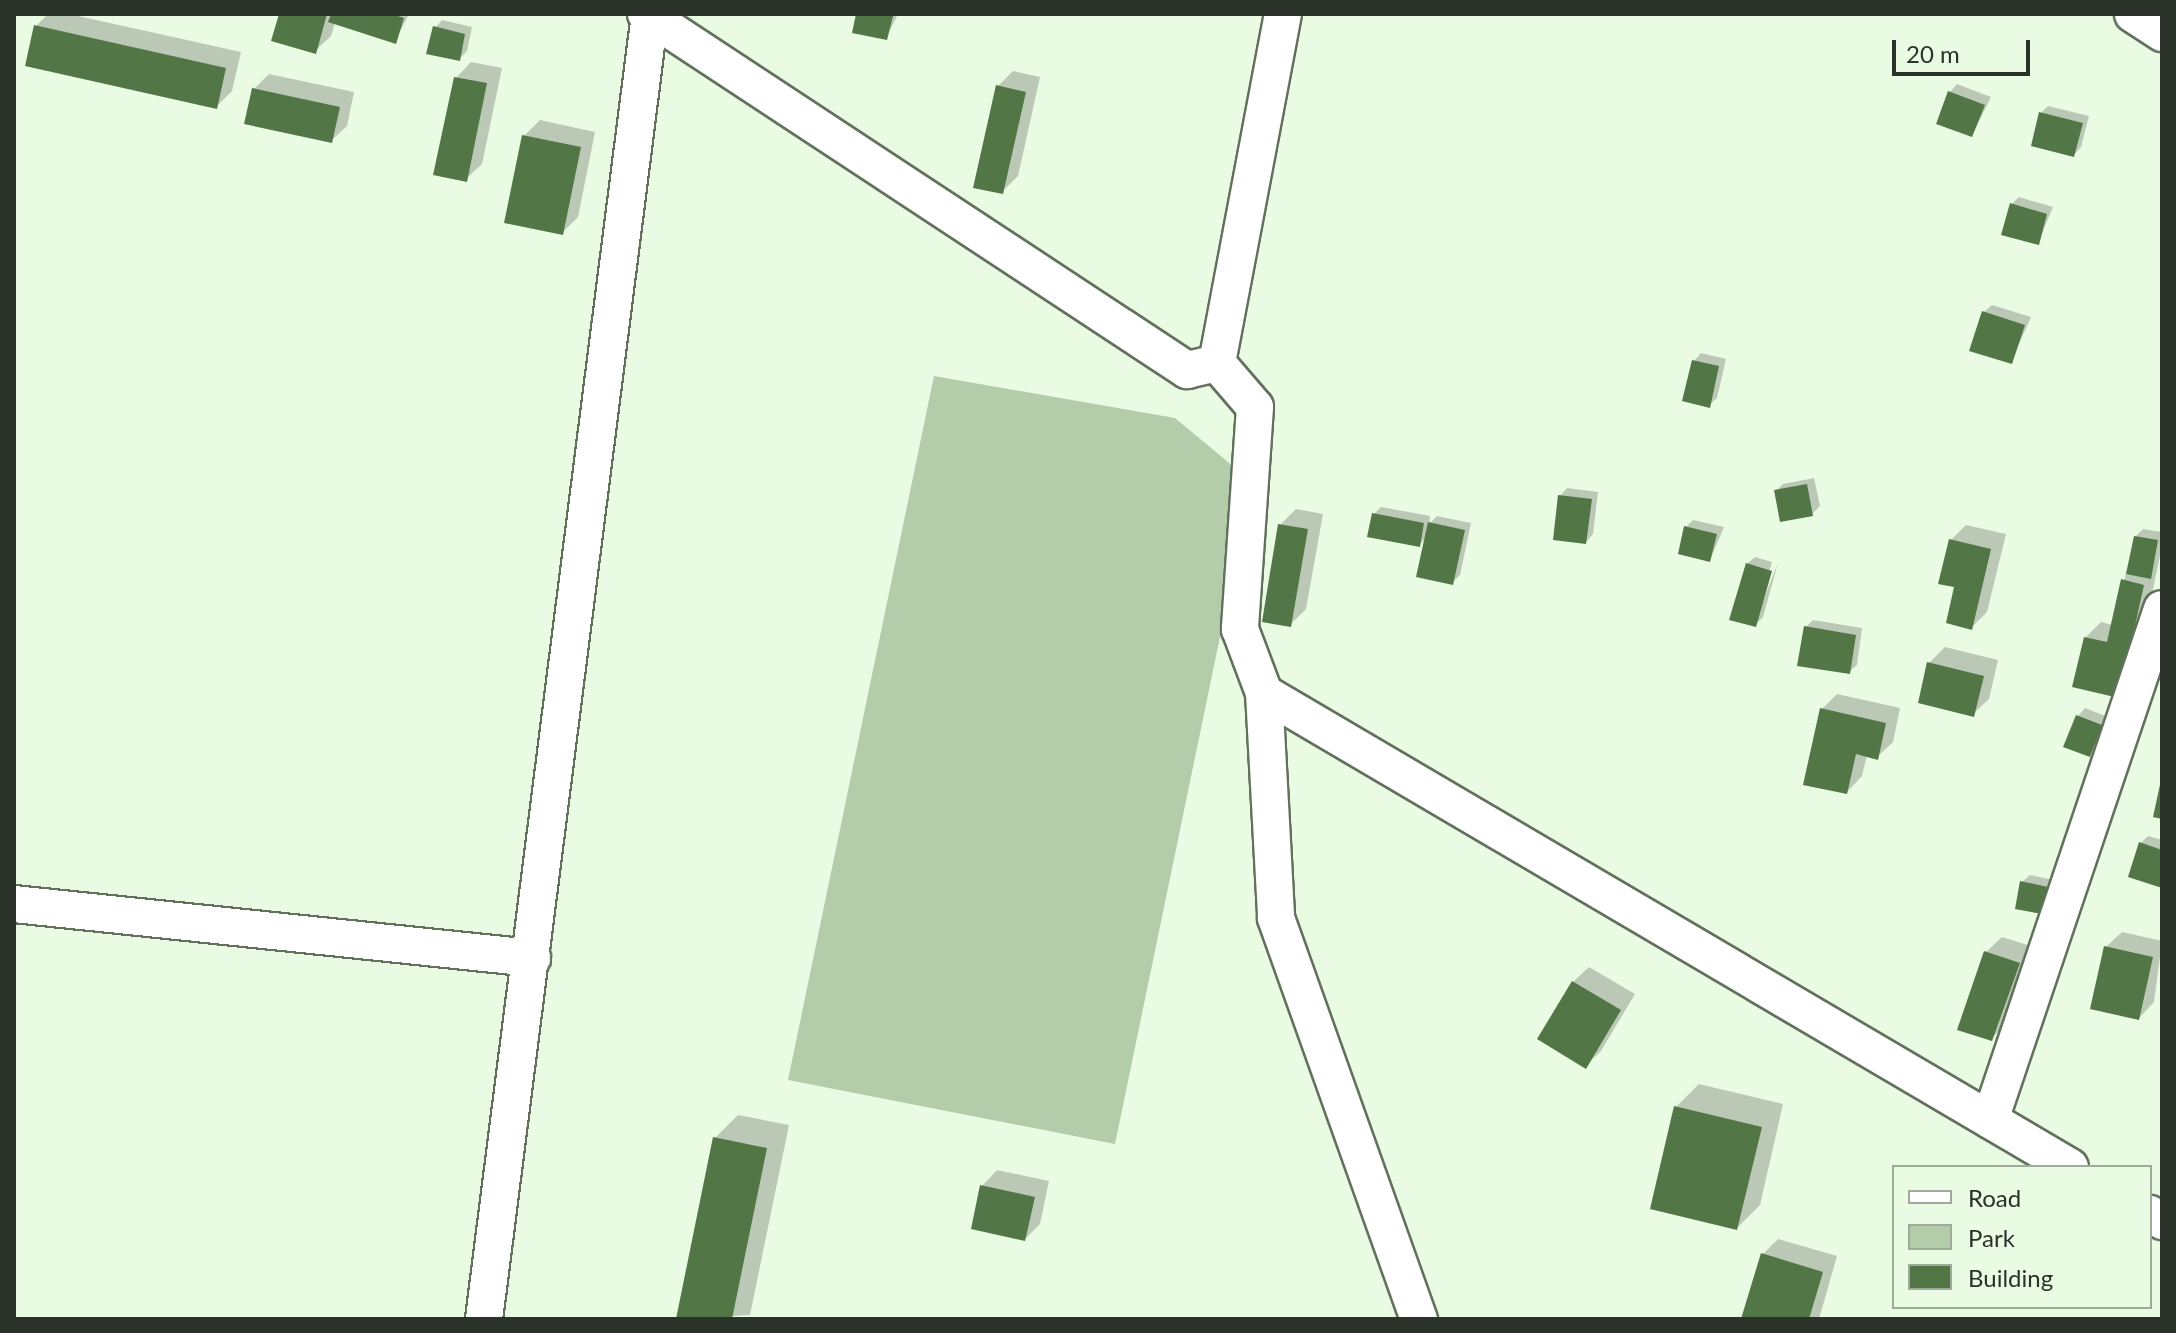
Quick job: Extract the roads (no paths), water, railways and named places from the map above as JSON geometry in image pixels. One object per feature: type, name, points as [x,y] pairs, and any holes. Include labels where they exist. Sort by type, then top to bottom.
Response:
[{"type":"street","points":[[1217,363],[1283,14]]},
{"type":"street","points":[[2133,14],[2162,33]]},
{"type":"street","points":[[484,1319],[532,958],[648,15],[1187,370],[1217,363]]},
{"type":"street","points":[[1217,363],[1255,407],[1240,629],[1264,693],[1276,918],[1419,1319]]},
{"type":"street","points":[[1990,1120],[2162,609]]},
{"type":"street","points":[[1264,693],[2067,1165]]},
{"type":"street","points":[[14,904],[532,958]]}]
